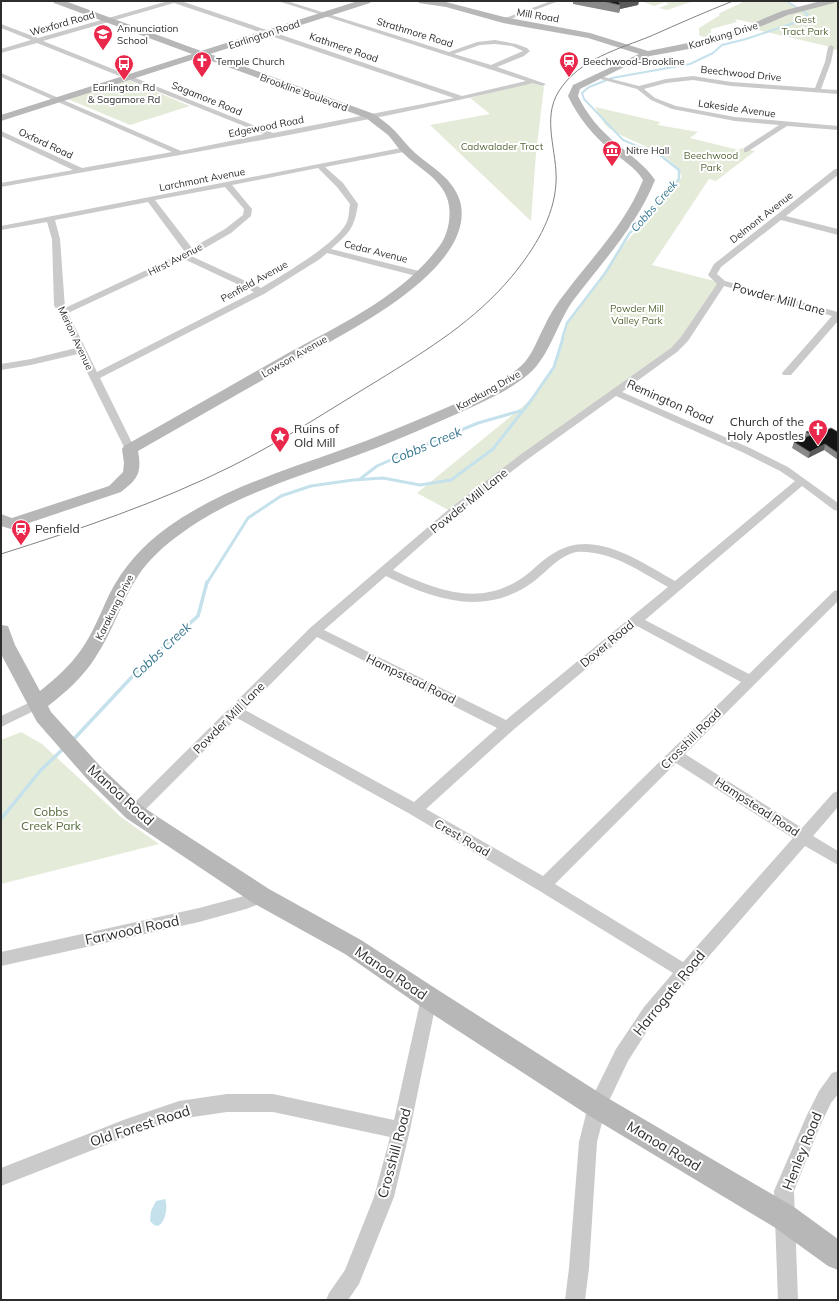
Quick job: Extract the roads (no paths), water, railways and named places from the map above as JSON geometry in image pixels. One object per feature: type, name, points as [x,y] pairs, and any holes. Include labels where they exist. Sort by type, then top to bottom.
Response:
[{"type":"street","name":"Brookline Boulevard","points":[[57,1],[370,116]]},
{"type":"street","name":"Wexford Road","points":[[1,51],[174,1]]},
{"type":"street","name":"Kathmere Road","points":[[174,1],[462,98]]},
{"type":"street","name":"Strathmore Road","points":[[281,1],[451,53],[543,84]]},
{"type":"street","name":"Earlington Road","points":[[1,118],[366,1]]},
{"type":"street","name":"Mill Road","points":[[422,1],[446,5],[503,20],[590,36],[648,54]]},
{"type":"street","points":[[503,20],[556,1]]},
{"type":"street","name":"Karakung Drive","points":[[37,704],[56,690],[86,658],[94,647],[128,577],[155,546],[183,523],[244,491],[417,426],[472,401],[509,380],[530,364],[542,345],[557,314],[618,235],[645,192],[649,180],[643,170],[608,143],[588,123],[577,107],[573,96],[576,87],[599,77],[630,60],[648,54],[688,46],[752,28],[785,13],[831,1]]},
{"type":"street","name":"Sagamore Road","points":[[1,26],[272,135]]},
{"type":"street","points":[[451,53],[487,41],[518,46],[527,51],[522,55],[492,67]]},
{"type":"street","points":[[817,91],[831,62],[831,47]]},
{"type":"street","points":[[1,75],[180,153]]},
{"type":"street","points":[[599,77],[639,88]]},
{"type":"street","name":"Beechwood Drive","points":[[639,88],[666,80],[693,78],[731,84],[838,92]]},
{"type":"street","name":"Edgewood Road","points":[[1,185],[180,153],[370,116],[462,98],[534,81]]},
{"type":"street","name":"Lakeside Avenue","points":[[639,88],[653,99],[674,108],[735,119],[838,128]]},
{"type":"street","name":"Lawson Avenue","points":[[130,449],[347,326],[388,300],[420,274],[444,250],[452,235],[455,215],[455,208],[450,191],[441,179],[406,149],[390,131],[370,116]]},
{"type":"street","points":[[747,150],[785,124]]},
{"type":"street","name":"Oxford Road","points":[[1,133],[82,171]]},
{"type":"street","name":"Larchmont Avenue","points":[[1,228],[406,149]]},
{"type":"street","name":"Penfield Avenue","points":[[95,377],[261,292],[326,250],[345,232],[351,222],[354,204],[340,185],[320,166]]},
{"type":"street","name":"Delmont Avenue","points":[[722,283],[712,275],[717,266],[838,172]]},
{"type":"street","name":"Hirst Avenue","points":[[63,312],[187,254],[228,231],[247,216],[248,209],[227,184]]},
{"type":"street","points":[[150,199],[187,254],[261,292]]},
{"type":"street","points":[[779,217],[838,232]]},
{"type":"street","name":"Merion Avenue","points":[[50,218],[56,239],[59,305],[130,449]]},
{"type":"street","name":"Cedar Avenue","points":[[326,250],[420,274]]},
{"type":"street","name":"Powder Mill Lane","points":[[134,812],[315,631],[386,571],[452,512],[524,457],[674,350],[685,339],[722,283],[838,315]]},
{"type":"street","points":[[787,373],[838,315]]},
{"type":"street","points":[[1,367],[31,362],[81,350]]},
{"type":"street","name":"Remington Road","points":[[615,392],[746,450],[784,469],[838,508]]},
{"type":"street","points":[[1,519],[11,524],[115,489],[127,480],[133,469],[130,449]]},
{"type":"street","name":"Dover Road","points":[[415,810],[507,727],[538,703],[675,586],[802,481]]},
{"type":"street","points":[[386,571],[410,583],[438,594],[464,598],[486,598],[506,592],[521,585],[530,579],[559,553],[577,548],[591,548],[618,555],[675,586]]},
{"type":"street","name":"Crosshill Road","points":[[544,885],[838,594]]},
{"type":"street","points":[[636,620],[750,681]]},
{"type":"street","name":"Hampstead Road","points":[[315,631],[507,727]]},
{"type":"street","name":"Manoa Road","points":[[1,632],[6,645],[44,716],[68,745],[134,812],[189,850],[261,896],[353,947],[429,998],[597,1106],[784,1217],[838,1256]]},
{"type":"street","points":[[1,722],[37,704]]},
{"type":"street","name":"Crest Road","points":[[236,711],[415,810],[544,885],[685,972]]},
{"type":"street","name":"Hampstead Road","points":[[675,755],[838,859]]},
{"type":"street","name":"Harrogate Road","points":[[575,1300],[579,1268],[588,1142],[597,1106],[622,1055],[650,1012],[802,836],[838,797]]},
{"type":"street","name":"Farwood Road","points":[[1,959],[199,915],[246,902],[261,896]]},
{"type":"street","name":"Crosshill Road","points":[[336,1300],[352,1277],[384,1197],[402,1130],[429,998]]},
{"type":"street","name":"Henley Road","points":[[788,1300],[784,1191],[825,1097],[838,1079]]},
{"type":"street","name":"Old Forest Road","points":[[1,1177],[126,1128],[179,1110],[227,1103],[273,1103],[402,1130]]},
{"type":"water","points":[[165,1199],[165,1218],[158,1226],[154,1225],[150,1221],[151,1211],[156,1201]]},
{"type":"waterway","name":"Cobbs Creek","points":[[644,149],[623,140],[584,99],[582,93],[589,87],[612,78],[690,64],[713,53],[722,45],[746,39],[800,21],[808,14],[786,1]]},
{"type":"waterway","name":"Cobbs Creek","points":[[562,339],[567,323],[606,272],[629,234],[679,179],[679,170],[660,155],[642,148]]},
{"type":"waterway","name":"Cobbs Creek","points":[[207,583],[248,518],[281,496],[311,486],[353,480],[383,478],[420,485],[451,480],[493,449],[532,399],[554,367],[563,338]]},
{"type":"waterway","name":"Cobbs Creek","points":[[360,479],[377,466],[420,447],[478,423],[520,411]]},
{"type":"waterway","name":"Cobbs Creek","points":[[72,741],[144,664],[198,616],[207,582]]},
{"type":"waterway","name":"Cobbs Creek","points":[[1,819],[41,770],[65,747]]},
{"type":"tram line","points":[[1,554],[147,504],[232,466],[305,425],[450,334],[483,307],[513,275],[528,255],[542,232],[551,208],[556,183],[551,113],[559,91],[567,80],[577,71],[600,56],[733,1]]},
{"type":"place","name":"Annunciation School","points":[[103,51]]},
{"type":"place","name":"Temple Church","points":[[202,78]]},
{"type":"place","name":"Beechwood-Brookline","points":[[569,78]]},
{"type":"place","name":"Earlington Rd & Sagamore Rd","points":[[124,81]]},
{"type":"place","name":"Nitre Hall","points":[[612,167]]},
{"type":"place","name":"Church of the Holy Apostles","points":[[818,446]]},
{"type":"place","name":"Ruins of Old Mill","points":[[280,453]]},
{"type":"place","name":"Penfield","points":[[21,546]]},
{"type":"park label","name":"Gest Tract Park","points":[[805,24]]},
{"type":"park label","name":"Cadwalader Tract","points":[[502,146]]},
{"type":"park label","name":"Beechwood Park","points":[[711,160]]},
{"type":"park label","name":"Powder Mill Valley Park","points":[[637,314]]},
{"type":"park label","name":"Cobbs Creek Park","points":[[51,819]]}]
